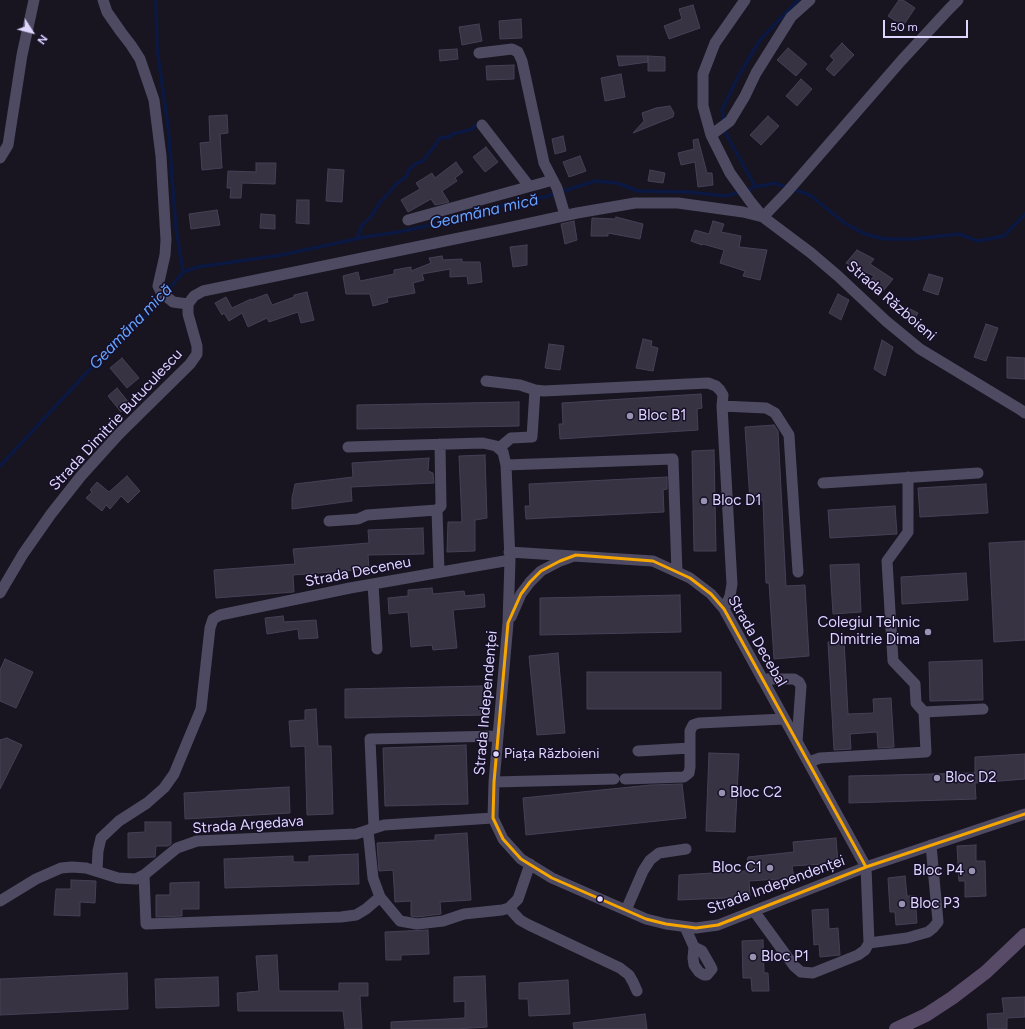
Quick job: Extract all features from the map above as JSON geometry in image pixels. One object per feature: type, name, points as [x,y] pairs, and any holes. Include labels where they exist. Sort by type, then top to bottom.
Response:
[{"type":"main road","points":[[896,1029],[926,1015],[952,998],[986,972],[1025,935]]},
{"type":"street","points":[[0,158],[8,145],[22,55],[34,0]]},
{"type":"street","points":[[103,0],[107,12],[140,59],[154,100],[161,156],[166,240],[158,286],[161,292],[173,302],[188,304],[194,296],[203,291],[217,287],[293,273],[564,210],[635,203],[678,203],[743,212],[763,217]]},
{"type":"street","points":[[745,0],[715,43],[703,74],[703,106],[711,135],[730,173],[763,217]]},
{"type":"street","points":[[711,135],[726,125],[745,96],[756,73],[791,17],[810,0]]},
{"type":"street","points":[[763,217],[787,192],[901,61],[958,0]]},
{"type":"street","points":[[479,53],[512,49],[518,52],[522,61],[544,163],[555,184],[564,210]]},
{"type":"street","points":[[482,125],[529,186]]},
{"type":"street","points":[[408,220],[529,186],[555,184]]},
{"type":"street","name":"Strada Războieni","points":[[763,217],[811,253],[886,321],[920,349],[1025,413]]},
{"type":"street","name":"Strada Dimitrie Butuculescu","points":[[0,593],[23,554],[56,507],[81,476],[119,434],[190,364],[197,354],[197,346],[188,314],[188,304]]},
{"type":"street","points":[[486,381],[520,385],[535,390],[544,391],[708,383],[716,386],[723,395],[722,406],[732,584],[730,596],[724,609]]},
{"type":"street","points":[[348,447],[483,443],[500,448],[511,438],[532,437],[535,390]]},
{"type":"street","points":[[722,406],[766,408],[775,413],[789,435],[798,572]]},
{"type":"street","points":[[329,521],[358,519],[367,515],[437,510],[441,506],[440,444]]},
{"type":"street","name":"Strada Independenței","points":[[500,448],[503,452],[506,465],[509,556],[508,623],[494,782],[493,818],[503,839],[521,859],[552,878],[646,919],[666,924],[696,928],[718,925],[866,867],[1025,814]]},
{"type":"street","points":[[506,465],[673,459],[677,572]]},
{"type":"street","points":[[823,483],[978,472]]},
{"type":"street","points":[[809,762],[820,758],[926,752],[924,712],[916,703],[915,684],[894,661],[892,646],[887,561],[908,532],[908,477]]},
{"type":"street","points":[[437,510],[439,572]]},
{"type":"street","points":[[508,623],[520,594],[541,571],[576,555]]},
{"type":"street","name":"Strada Decebal","points":[[509,556],[576,555],[653,561],[690,578],[711,594],[724,609],[866,867]]},
{"type":"street","name":"Strada Deceneu","points":[[97,871],[98,851],[101,838],[119,821],[147,803],[164,788],[174,774],[201,708],[210,628],[213,619],[220,615],[439,572],[509,556]]},
{"type":"street","points":[[373,584],[377,649]]},
{"type":"street","points":[[762,679],[794,679],[799,682],[801,686],[798,742]]},
{"type":"street","points":[[924,712],[983,709]]},
{"type":"street","points":[[494,782],[684,777],[689,773],[690,731],[693,725],[699,723],[784,719]]},
{"type":"street","points":[[498,736],[370,739],[373,878],[380,897],[400,921],[418,924],[443,921],[464,914],[509,908],[518,899],[530,864]]},
{"type":"street","points":[[638,751],[690,748]]},
{"type":"street","name":"Strada Argedava","points":[[0,901],[36,879],[61,868],[86,868],[118,878],[136,879],[144,875],[177,848],[197,841],[356,834],[384,825],[493,818]]},
{"type":"street","points":[[869,943],[907,938],[928,932],[934,928],[938,922],[931,845]]},
{"type":"street","points":[[626,910],[650,860],[659,853],[686,849]]},
{"type":"street","points":[[754,911],[794,966],[801,972],[813,973],[858,955],[866,950],[869,943],[866,867]]},
{"type":"street","points":[[144,875],[146,924],[341,917],[356,915],[380,897]]},
{"type":"street","points":[[509,908],[520,920],[529,926],[620,968],[629,975],[637,991]]},
{"type":"street","points":[[685,927],[694,947]]},
{"type":"building","points":[[899,0],[903,0],[915,8],[903,26],[888,16]]},
{"type":"building","points":[[693,5],[700,28],[669,39],[664,26],[682,19],[679,9]]},
{"type":"building","points":[[521,19],[522,38],[500,39],[499,21]]},
{"type":"building","points":[[479,24],[482,41],[462,45],[459,27]]},
{"type":"building","points":[[842,43],[854,55],[834,76],[826,69],[834,60],[830,56]]},
{"type":"building","points":[[788,48],[807,64],[796,76],[777,60]]},
{"type":"building","points":[[457,49],[458,59],[440,61],[439,50]]},
{"type":"building","points":[[617,56],[648,56],[648,62],[619,66]]},
{"type":"building","points":[[648,56],[665,57],[665,71],[648,71]]},
{"type":"building","points":[[514,65],[514,79],[487,80],[486,66]]},
{"type":"building","points":[[621,74],[625,97],[605,101],[601,78]]},
{"type":"building","points":[[801,79],[812,89],[797,106],[786,96]]},
{"type":"building","points":[[670,106],[674,113],[673,117],[633,133],[644,121],[642,113],[656,108]]},
{"type":"building","points":[[227,115],[228,133],[220,134],[222,168],[202,170],[200,143],[210,142],[209,116]]},
{"type":"building","points":[[768,116],[779,126],[761,145],[750,135]]},
{"type":"building","points":[[563,136],[566,151],[555,154],[552,139]]},
{"type":"building","points":[[698,139],[707,173],[712,173],[713,185],[698,187],[695,162],[681,165],[678,153],[694,149],[693,140]]},
{"type":"building","points":[[486,147],[498,162],[485,172],[473,157]]},
{"type":"building","points":[[580,156],[586,171],[569,177],[563,162]]},
{"type":"building","points":[[456,162],[463,172],[455,178],[457,181],[442,191],[449,202],[435,205],[431,199],[408,212],[401,200],[420,189],[416,183],[432,173],[435,178]]},
{"type":"building","points":[[256,163],[276,163],[275,184],[242,183],[241,198],[230,198],[231,188],[227,188],[228,171],[256,172]]},
{"type":"building","points":[[328,169],[344,170],[342,202],[326,201]]},
{"type":"building","points":[[650,170],[665,173],[663,183],[648,181]]},
{"type":"building","points":[[297,200],[309,200],[309,224],[296,223]]},
{"type":"building","points":[[217,210],[220,225],[191,229],[189,214]]},
{"type":"building","points":[[261,214],[275,215],[275,229],[260,228]]},
{"type":"building","points":[[616,217],[643,224],[640,239],[608,233],[608,236],[591,236],[592,218],[615,219]]},
{"type":"building","points":[[574,221],[577,240],[565,244],[561,224]]},
{"type":"building","points":[[713,221],[724,224],[721,232],[741,236],[739,247],[767,250],[760,280],[743,276],[745,271],[720,263],[724,250],[691,241],[695,230],[709,234]]},
{"type":"building","points":[[527,245],[527,265],[513,267],[510,247]]},
{"type":"building","points":[[857,250],[874,259],[870,264],[893,279],[884,290],[870,281],[874,276],[846,263]]},
{"type":"building","points":[[442,256],[443,260],[462,259],[462,262],[480,262],[482,282],[468,284],[467,276],[450,277],[450,269],[422,274],[424,280],[413,283],[415,293],[387,298],[388,302],[373,306],[370,294],[346,294],[343,276],[358,272],[360,281],[394,274],[394,270],[411,267],[411,271],[431,263],[429,258]]},
{"type":"building","points":[[929,274],[943,278],[938,295],[923,290]]},
{"type":"building","points":[[307,292],[314,320],[301,323],[298,312],[269,322],[267,318],[248,327],[242,313],[229,321],[224,313],[222,315],[215,303],[226,297],[232,308],[251,299],[267,294],[272,305],[294,297],[294,295]]},
{"type":"building","points":[[838,294],[849,300],[841,320],[829,313]]},
{"type":"building","points":[[910,309],[918,313],[912,323],[905,319]]},
{"type":"building","points":[[986,324],[998,328],[986,361],[974,357]]},
{"type":"building","points":[[643,339],[652,341],[651,346],[658,348],[653,371],[636,368]]},
{"type":"building","points":[[882,340],[893,347],[885,376],[874,369]]},
{"type":"building","points":[[549,344],[564,346],[560,370],[545,368]]},
{"type":"building","points":[[1007,357],[1025,358],[1025,379],[1007,378]]},
{"type":"building","points":[[122,358],[139,378],[127,388],[110,368]]},
{"type":"building","points":[[117,388],[130,404],[121,412],[108,396]]},
{"type":"building","name":"Bloc B1","points":[[701,394],[702,408],[697,409],[698,430],[560,439],[559,424],[563,424],[562,403]]},
{"type":"building","points":[[519,402],[519,426],[357,429],[357,405]]},
{"type":"building","points":[[774,425],[778,431],[786,586],[805,585],[809,656],[774,659],[769,583],[766,583],[763,500],[750,501],[745,427]]},
{"type":"building","name":"Bloc D1","points":[[714,450],[716,551],[694,551],[692,451]]},
{"type":"building","points":[[485,455],[487,518],[475,520],[475,551],[447,552],[448,522],[462,522],[459,456]]},
{"type":"building","points":[[429,458],[428,471],[433,473],[434,483],[351,487],[352,501],[292,509],[292,498],[295,484],[353,477],[352,463]]},
{"type":"building","points":[[127,476],[140,491],[128,503],[121,496],[110,509],[106,505],[102,511],[86,498],[92,492],[90,490],[97,482],[109,492]]},
{"type":"building","points":[[667,477],[667,489],[663,490],[664,512],[526,519],[525,506],[530,506],[529,484]]},
{"type":"building","points":[[986,484],[988,513],[920,517],[918,488]]},
{"type":"building","points":[[895,506],[897,534],[830,538],[828,510]]},
{"type":"building","points":[[423,528],[424,554],[368,555],[369,569],[293,575],[294,592],[216,598],[214,570],[295,564],[293,549],[369,543],[368,530]]},
{"type":"building","points":[[1025,541],[1025,640],[994,642],[989,543]]},
{"type":"building","points":[[859,564],[861,612],[833,614],[830,565]]},
{"type":"building","points":[[966,573],[968,600],[902,604],[901,577]]},
{"type":"building","points":[[432,588],[433,594],[464,591],[465,596],[484,594],[485,607],[453,610],[457,648],[433,650],[432,645],[411,647],[408,612],[389,614],[388,598],[408,596],[408,590]]},
{"type":"building","points":[[680,595],[681,632],[540,635],[540,598]]},
{"type":"building","points":[[283,616],[284,622],[316,620],[318,638],[299,639],[298,629],[267,634],[265,618]]},
{"type":"building","points":[[844,640],[848,714],[874,713],[873,699],[891,698],[894,747],[878,748],[877,732],[850,734],[851,749],[834,750],[828,642]]},
{"type":"building","points":[[558,653],[565,733],[537,735],[529,656]]},
{"type":"building","points":[[5,659],[33,672],[16,708],[0,701],[0,670]]},
{"type":"building","points":[[982,660],[983,700],[930,701],[929,662]]},
{"type":"building","points":[[587,672],[721,672],[721,709],[587,709]]},
{"type":"building","points":[[482,686],[483,715],[345,718],[345,689]]},
{"type":"building","points":[[316,709],[318,746],[331,746],[333,814],[307,815],[305,746],[291,747],[289,721],[305,720],[305,710]]},
{"type":"building","points":[[7,738],[22,745],[0,789],[0,740]]},
{"type":"building","points":[[466,745],[468,804],[385,806],[383,748]]},
{"type":"building","name":"Bloc C2","points":[[709,753],[739,754],[735,832],[706,831]]},
{"type":"building","name":"Bloc D2","points":[[1025,754],[1025,779],[975,783],[976,799],[849,803],[849,776],[975,773],[975,757]]},
{"type":"building","points":[[682,784],[686,818],[526,835],[523,798],[650,785]]},
{"type":"building","points":[[289,787],[290,813],[185,819],[184,793]]},
{"type":"building","points":[[145,822],[171,822],[171,844],[168,846],[156,846],[155,857],[128,858],[128,833],[145,832]]},
{"type":"building","points":[[467,833],[471,900],[440,902],[441,914],[417,917],[411,916],[411,901],[395,902],[393,870],[379,871],[377,843],[435,840],[435,835]]},
{"type":"building","name":"Bloc C1","points":[[836,838],[838,863],[792,866],[794,878],[749,881],[750,897],[678,900],[679,875],[746,871],[748,857],[794,852],[793,842]]},
{"type":"building","name":"Bloc P4","points":[[976,845],[976,861],[985,861],[986,896],[965,897],[965,881],[959,881],[957,846]]},
{"type":"building","points":[[358,854],[359,884],[225,888],[224,859],[293,856],[293,862],[309,862],[309,856]]},
{"type":"building","name":"Bloc P3","points":[[905,876],[907,896],[915,896],[917,923],[896,925],[895,912],[890,912],[888,878]]},
{"type":"building","points":[[71,880],[96,881],[95,903],[80,902],[80,916],[54,915],[56,889],[71,889]]},
{"type":"building","points":[[199,882],[199,909],[182,909],[182,916],[156,917],[156,895],[170,895],[170,883]]},
{"type":"building","points":[[828,909],[829,929],[838,928],[840,955],[820,957],[819,944],[814,945],[812,910]]},
{"type":"building","points":[[428,930],[429,954],[401,955],[401,960],[386,960],[385,932]]},
{"type":"building","name":"Bloc P1","points":[[763,940],[764,973],[768,973],[769,991],[752,991],[751,978],[743,978],[742,941]]},
{"type":"building","points":[[277,955],[279,991],[339,991],[339,983],[368,983],[368,996],[360,996],[362,1029],[345,1029],[343,1011],[238,1011],[237,993],[259,991],[256,956]]},
{"type":"building","points":[[127,973],[128,1009],[0,1015],[0,979]]},
{"type":"building","points":[[485,976],[487,1027],[455,1029],[391,1029],[391,1022],[465,1018],[465,1001],[454,1002],[454,977]]},
{"type":"building","points":[[218,977],[219,1006],[156,1008],[155,979]]},
{"type":"building","points":[[568,980],[570,1014],[529,1016],[528,999],[519,999],[519,983]]},
{"type":"building","points":[[1025,997],[1025,1017],[1007,1018],[1007,1029],[988,1029],[987,1014],[1004,1013],[1002,998]]},
{"type":"building","points":[[645,1014],[647,1029],[574,1029],[573,1023]]},
{"type":"waterway","points":[[156,0],[157,49],[168,126],[176,229],[183,272]]},
{"type":"waterway","points":[[724,122],[722,110],[739,75],[760,40],[798,0]]},
{"type":"waterway","points":[[357,239],[362,225],[370,218],[381,201],[396,184],[406,177],[409,170],[415,164],[423,161],[441,137],[447,138],[455,133],[472,129],[478,124]]},
{"type":"waterway","points":[[725,129],[725,132],[755,186]]},
{"type":"waterway","name":"Geamăna mică","points":[[0,466],[105,353],[149,313],[183,272],[198,267],[281,255],[370,236],[427,226],[505,205],[545,197],[595,181],[617,183],[638,191],[688,192],[725,196],[750,190],[755,186],[774,183],[810,195],[846,224],[865,234],[885,239],[914,239],[959,234],[978,241],[1004,236],[1025,214]]},
{"type":"transit line","points":[[576,555],[653,561],[690,578],[711,594],[724,609],[866,867],[718,925],[696,928],[666,924],[646,919],[552,878],[521,859],[503,839],[493,818],[494,782],[508,623],[521,594],[530,582],[541,571],[576,555]]},
{"type":"transit line","points":[[866,867],[1025,814]]},
{"type":"place","name":"Bloc B1","points":[[630,416]]},
{"type":"place","name":"Bloc D1","points":[[704,501]]},
{"type":"place","name":"Colegiul Tehnic Dimitrie Dima","points":[[928,632]]},
{"type":"place","name":"Piața Războieni","points":[[496,754]]},
{"type":"place","name":"Bloc D2","points":[[937,778]]},
{"type":"place","name":"Bloc C2","points":[[722,793]]},
{"type":"place","name":"Bloc C1","points":[[770,868]]},
{"type":"place","name":"Bloc P4","points":[[972,871]]},
{"type":"place","name":"Bloc P3","points":[[902,904]]},
{"type":"place","name":"Bloc P1","points":[[753,957]]}]
